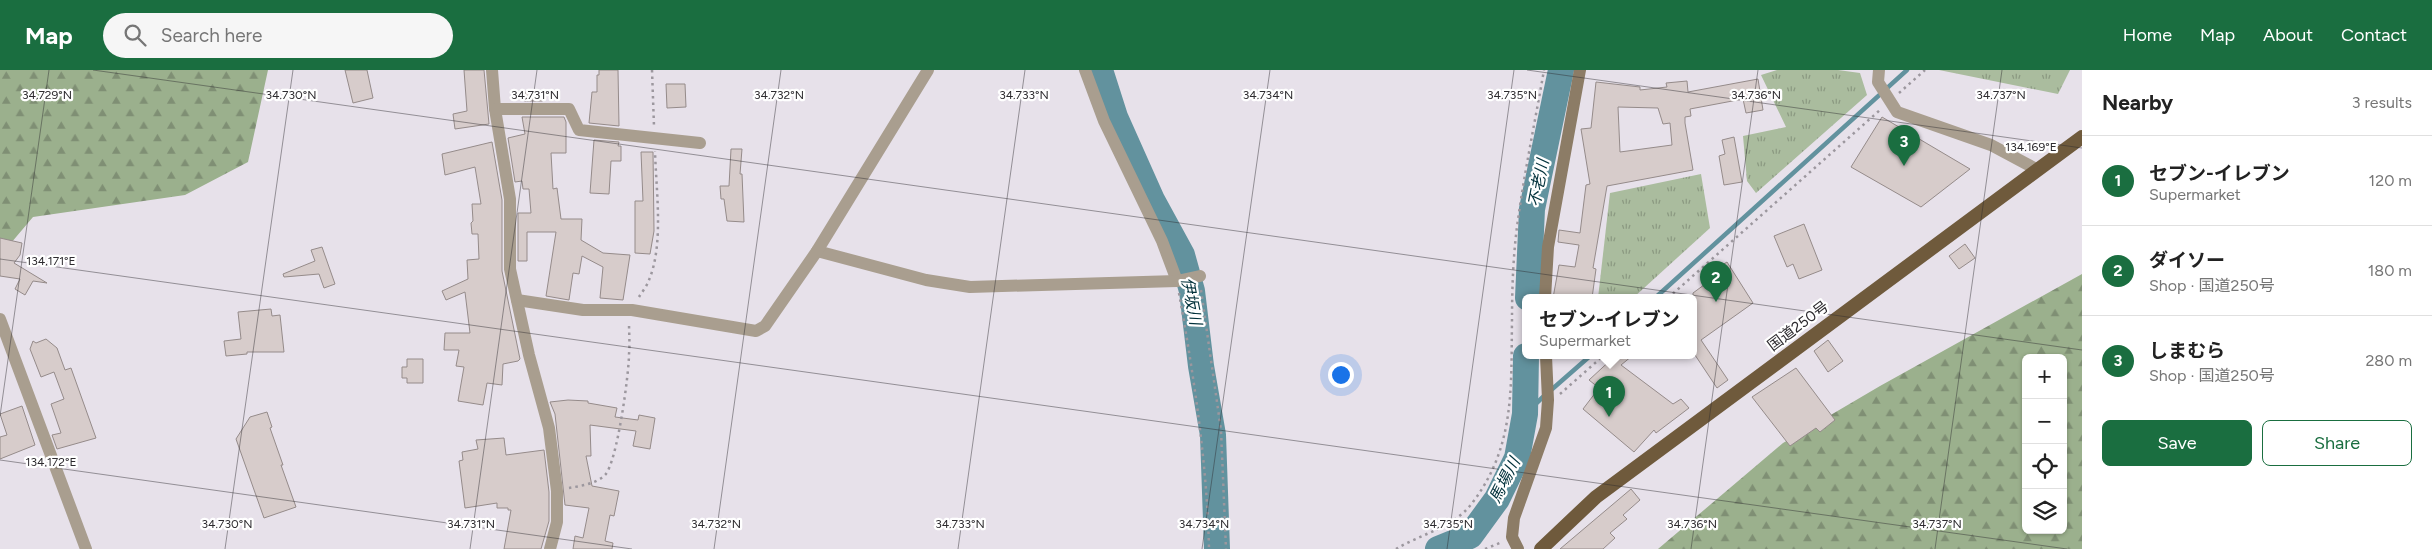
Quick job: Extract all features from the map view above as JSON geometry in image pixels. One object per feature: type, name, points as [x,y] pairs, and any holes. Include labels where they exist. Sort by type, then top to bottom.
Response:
[{"type":"highway","name":"国道250号","points":[[1541,549],[1596,497],[2082,137]]},
{"type":"main road","points":[[1545,294],[1548,247],[1580,70]]},
{"type":"main road","points":[[1518,549],[1512,537],[1514,518],[1540,450],[1546,428],[1548,400],[1546,359]]},
{"type":"street","points":[[492,70],[495,109],[510,199],[510,269],[549,428],[553,455],[558,522],[550,549]]},
{"type":"street","points":[[517,300],[583,310],[632,310],[756,331],[765,326],[818,252],[928,70]]},
{"type":"street","points":[[1085,70],[1104,121],[1179,280]]},
{"type":"street","points":[[1879,70],[1878,82],[1897,112],[1991,145],[2038,170]]},
{"type":"street","points":[[495,109],[569,108],[579,130],[700,143]]},
{"type":"street","points":[[818,252],[926,280],[970,287],[1179,280],[1198,276]]},
{"type":"street","points":[[0,319],[86,549]]},
{"type":"path","points":[[1396,549],[1449,523],[1472,504],[1488,478],[1504,441],[1511,404],[1512,292],[1517,226],[1544,70]]},
{"type":"path","points":[[1672,294],[1885,95],[1925,70]]},
{"type":"path","points":[[1198,276],[1221,430],[1226,549]]},
{"type":"path","points":[[1179,280],[1208,507],[1209,549]]},
{"type":"path","points":[[1548,400],[1557,396],[1600,359]]},
{"type":"green space","points":[[0,70],[268,70],[248,162],[185,195],[33,217],[0,256]]},
{"type":"green space","points":[[1777,70],[1838,70],[1860,73],[1867,95],[1756,193],[1747,181],[1743,136],[1786,127],[1761,75]]},
{"type":"green space","points":[[1939,70],[2070,70],[2058,94]]},
{"type":"green space","points":[[1701,174],[1710,228],[1637,294],[1598,294],[1610,193]]},
{"type":"green space","points":[[2082,274],[2082,549],[1658,549],[1783,443],[1880,386]]},
{"type":"building","points":[[345,70],[367,70],[373,98],[353,103]]},
{"type":"building","points":[[464,70],[484,70],[489,124],[455,129],[453,114],[467,111]]},
{"type":"building","points":[[599,70],[618,70],[619,126],[589,123],[592,92],[597,92],[597,75],[599,75]]},
{"type":"building","points":[[1758,79],[1763,110],[1746,113],[1743,99],[1690,109],[1691,116],[1685,117],[1685,123],[1693,170],[1607,186],[1593,268],[1596,269],[1593,294],[1554,294],[1559,265],[1575,267],[1579,245],[1558,242],[1559,230],[1580,233],[1586,185],[1590,184],[1581,129],[1591,128],[1596,82],[1640,87],[1640,90],[1667,87],[1666,83],[1687,81],[1688,92]],"holes":[[[1618,107],[1658,108],[1663,124],[1670,123],[1672,145],[1620,152]]]},
{"type":"building","points":[[666,84],[685,84],[686,107],[667,108]]},
{"type":"building","points":[[525,92],[542,92],[542,101],[525,101]]},
{"type":"building","points":[[522,117],[564,117],[566,122],[566,153],[551,153],[553,189],[557,188],[561,219],[582,219],[581,240],[603,253],[630,255],[623,300],[600,298],[603,267],[582,256],[579,274],[573,273],[569,300],[546,296],[556,232],[527,232],[527,261],[518,261],[518,213],[531,213],[529,189],[523,189],[522,181],[515,182],[508,138],[525,134]]},
{"type":"building","points":[[1882,117],[1970,169],[1921,207],[1851,167]]},
{"type":"building","points":[[1734,137],[1742,182],[1724,185],[1719,156],[1725,154],[1722,140]]},
{"type":"building","points":[[594,140],[619,142],[618,146],[621,146],[621,161],[611,161],[609,194],[590,193]]},
{"type":"building","points":[[492,142],[502,200],[502,271],[520,359],[503,364],[502,385],[487,383],[483,405],[458,401],[464,367],[456,366],[459,350],[444,350],[445,333],[470,333],[465,292],[446,300],[442,291],[468,279],[467,260],[479,259],[478,234],[472,234],[471,223],[473,221],[472,204],[481,204],[475,167],[445,175],[442,154]]},
{"type":"building","points":[[731,149],[742,149],[740,174],[742,174],[744,222],[727,221],[724,199],[721,199],[720,186],[729,186]]},
{"type":"building","points":[[641,152],[653,152],[654,231],[650,254],[635,253],[635,201],[643,201]]},
{"type":"building","points":[[1804,224],[1822,270],[1799,279],[1793,264],[1787,267],[1774,236]]},
{"type":"building","points":[[0,238],[22,243],[20,255],[14,263],[47,283],[33,281],[25,295],[15,289],[20,279],[0,276]]},
{"type":"building","points":[[1965,244],[1975,258],[1959,269],[1949,256]]},
{"type":"building","points":[[322,247],[335,284],[324,288],[319,274],[284,277],[283,274],[315,261],[311,250]]},
{"type":"building","points":[[1727,262],[1753,303],[1701,340],[1728,380],[1717,388],[1697,358],[1697,294],[1693,293],[1708,282],[1705,276]]},
{"type":"building","points":[[271,309],[272,316],[280,315],[284,352],[247,352],[247,354],[226,356],[224,341],[241,339],[238,312]]},
{"type":"building","points":[[46,339],[57,348],[65,370],[71,368],[96,438],[57,449],[52,435],[61,433],[51,404],[64,399],[54,372],[41,377],[30,349],[33,341],[36,343]]},
{"type":"building","points":[[1828,340],[1843,361],[1828,372],[1814,351]]},
{"type":"building","points":[[407,359],[423,359],[423,383],[407,383],[407,378],[402,378],[402,367],[407,367]]},
{"type":"building","points":[[1612,359],[1628,359],[1621,365],[1673,404],[1681,399],[1689,408],[1656,433],[1654,430],[1634,452],[1583,409],[1599,388],[1589,380]]},
{"type":"building","points":[[1796,368],[1835,420],[1820,432],[1816,428],[1790,446],[1752,397]]},
{"type":"building","points":[[568,400],[588,401],[588,403],[617,408],[615,417],[638,420],[639,415],[655,418],[650,449],[633,446],[636,431],[590,425],[591,456],[586,456],[592,486],[619,491],[614,516],[610,515],[605,541],[613,543],[612,549],[573,549],[575,536],[583,538],[589,508],[565,505],[555,414],[550,402]]},
{"type":"building","points":[[22,406],[35,445],[0,459],[0,437],[7,435],[0,414]]},
{"type":"building","points":[[267,412],[272,427],[270,428],[283,465],[281,465],[296,507],[264,518],[236,439],[250,417]]},
{"type":"building","points":[[504,438],[506,455],[544,450],[549,492],[549,521],[541,549],[504,549],[511,510],[508,510],[508,508],[497,508],[497,503],[465,508],[459,461],[463,460],[462,452],[478,449],[476,440]]},
{"type":"building","points":[[1631,489],[1640,500],[1623,515],[1627,519],[1610,533],[1615,538],[1603,549],[1560,549]]},
{"type":"waterway","name":"伊坂川","points":[[1100,70],[1115,117],[1152,200],[1182,255],[1192,291],[1201,366],[1213,435],[1217,549]]},
{"type":"waterway","name":"不老川","points":[[1528,294],[1532,209],[1561,70]]},
{"type":"waterway","points":[[1659,294],[1907,70]]},
{"type":"waterway","name":"馬場川","points":[[1438,549],[1470,536],[1497,499],[1517,458],[1525,414],[1526,359]]},
{"type":"waterway","points":[[1550,391],[1587,359]]},
{"type":"waterway","points":[[1525,414],[1544,396]]},
{"type":"place","name":"しまむら","points":[[1904,166]]},
{"type":"place","name":"ダイソー","points":[[1716,302]]},
{"type":"place","name":"セブン-イレブン","points":[[1609,417]]}]
